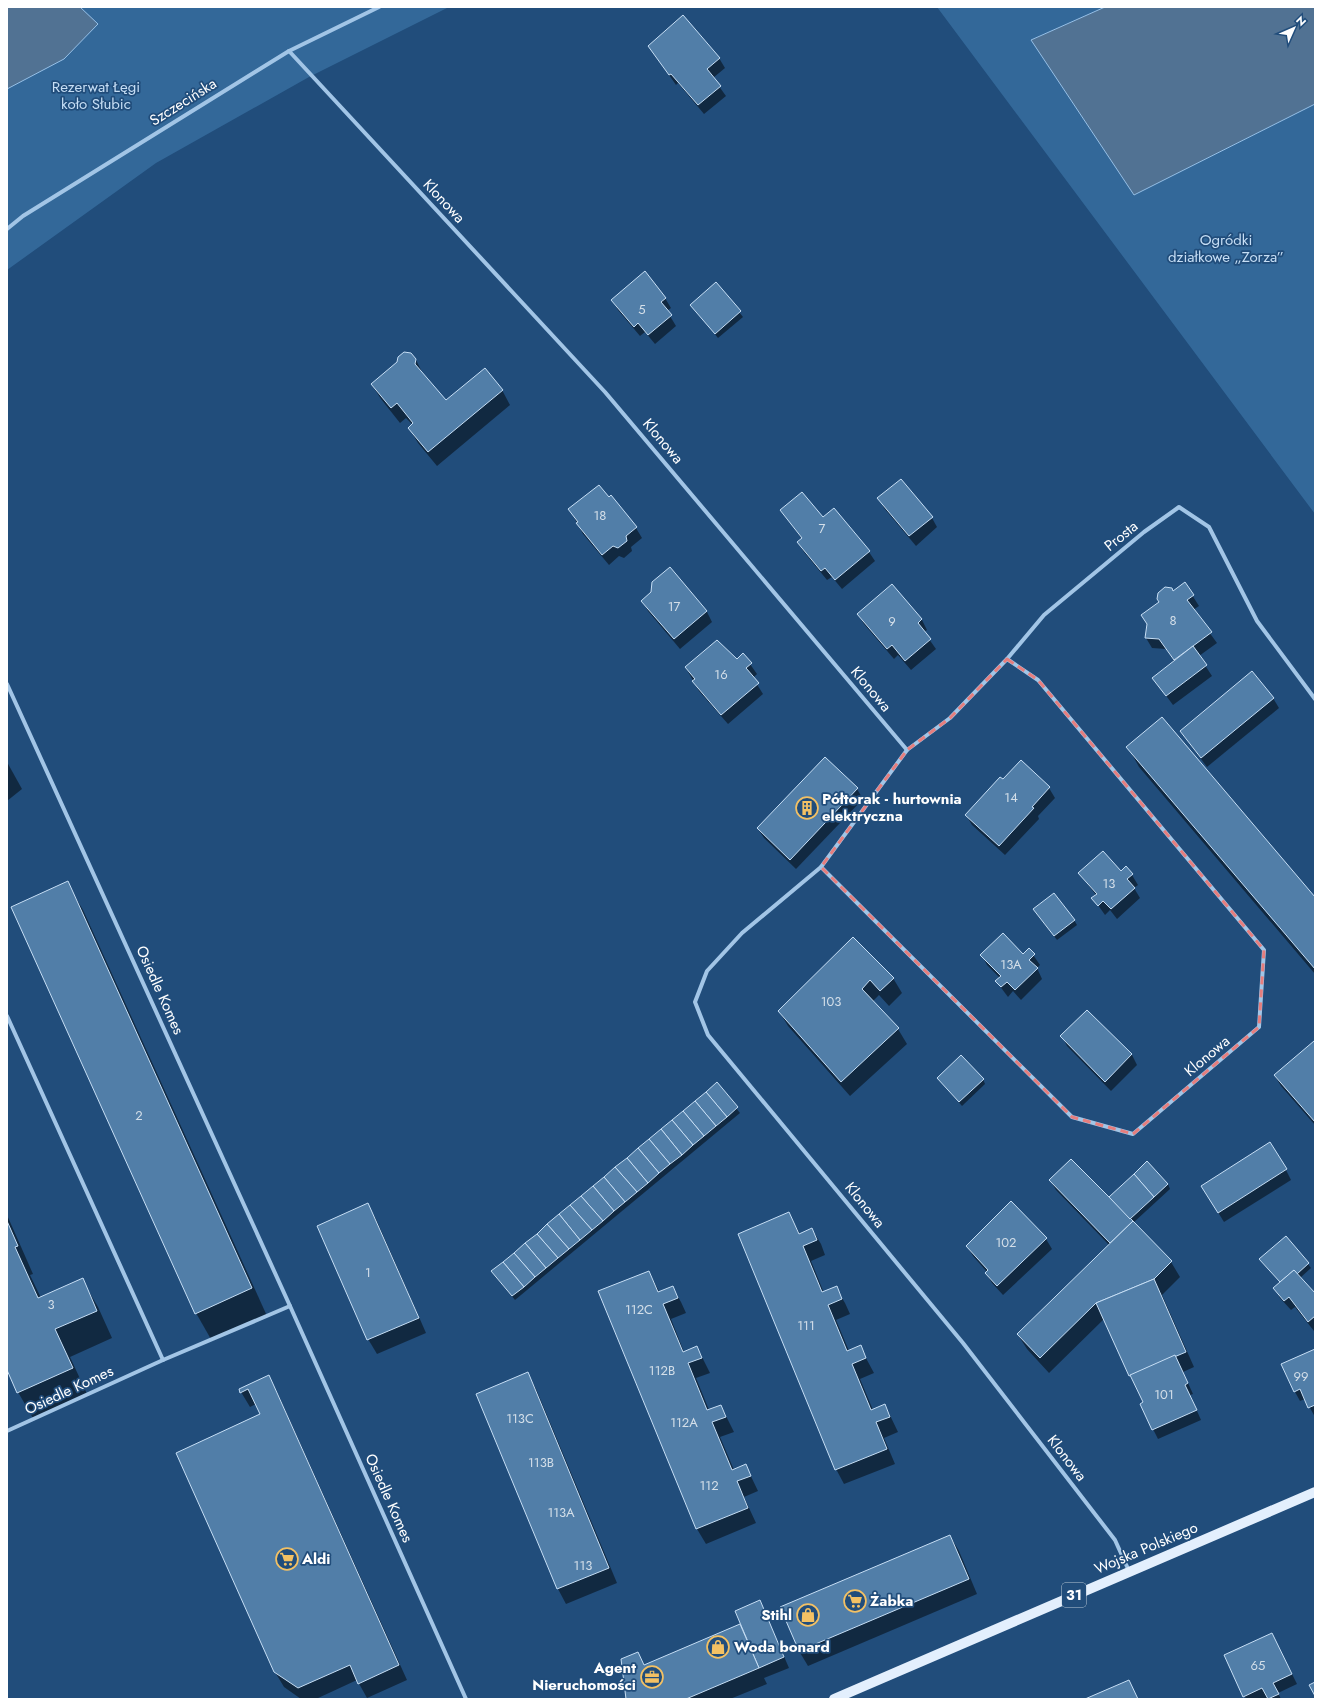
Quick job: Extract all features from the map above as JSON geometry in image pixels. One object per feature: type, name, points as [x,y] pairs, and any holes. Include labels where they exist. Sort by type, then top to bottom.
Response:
[{"type":"main road","name":"Wojska Polskiego","points":[[834,1699],[1315,1492]]},
{"type":"street","name":"Szczecińska","points":[[7,229],[23,216],[289,51],[379,7]]},
{"type":"street","name":"Klonowa","points":[[289,51],[605,392],[907,750],[821,867],[742,933],[707,971],[696,1002],[708,1035],[963,1342],[1115,1540],[1129,1572]]},
{"type":"street","name":"Prosta","points":[[907,750],[950,718],[1007,659],[1044,616],[1144,532],[1179,507],[1209,527],[1257,621],[1315,699]]},
{"type":"street","name":"Klonowa","points":[[821,867],[1072,1117],[1133,1134],[1259,1027],[1264,950],[1038,680],[1007,659]]},
{"type":"street","name":"Osiedle Komes","points":[[7,684],[290,1306],[466,1699]]},
{"type":"street","points":[[7,1016],[163,1360]]},
{"type":"street","name":"Osiedle Komes","points":[[7,1431],[163,1360],[290,1306]]},
{"type":"highlighted area","points":[[1007,659],[1038,680],[1264,950],[1259,1027],[1133,1134],[1072,1117],[821,867],[907,750],[950,718]]},
{"type":"green space","name":"Rezerwat Łęgi koło Słubic","points":[[7,7],[449,7],[309,77],[156,163],[7,270]]},
{"type":"green space","name":"Ogródki działkowe „Zorza”","points":[[937,7],[1105,7],[1031,40],[1134,195],[1315,104],[1315,514]]},
{"type":"shaded area","points":[[7,7],[80,7],[98,24],[64,59],[7,89]]},
{"type":"shaded area","points":[[1105,7],[1315,7],[1315,104],[1134,195],[1031,40]]},
{"type":"building","points":[[683,15],[720,58],[707,69],[721,86],[698,105],[671,74],[669,75],[648,46]]},
{"type":"building","points":[[645,271],[666,298],[661,302],[672,315],[648,335],[638,323],[634,327],[611,300]]},
{"type":"building","points":[[716,282],[741,311],[715,334],[690,305]]},
{"type":"building","points":[[404,352],[411,353],[416,359],[415,364],[446,400],[485,368],[503,390],[428,452],[408,428],[413,423],[397,403],[391,408],[371,384],[397,362],[398,357]]},
{"type":"building","points":[[901,479],[933,517],[909,536],[877,498]]},
{"type":"building","points":[[599,485],[609,497],[611,495],[637,527],[626,536],[627,541],[618,548],[613,546],[602,555],[576,523],[578,522],[568,509]]},
{"type":"building","points":[[802,492],[823,517],[834,508],[870,551],[835,580],[825,568],[821,571],[797,542],[802,538],[780,510]]},
{"type":"building","points":[[670,567],[707,611],[674,639],[641,601],[651,592],[652,582]]},
{"type":"building","points":[[1185,582],[1194,595],[1187,600],[1212,632],[1174,660],[1159,639],[1145,638],[1147,624],[1141,615],[1159,602],[1157,599],[1158,593],[1165,587],[1172,588],[1173,591]]},
{"type":"building","points":[[892,584],[922,619],[918,623],[931,639],[905,661],[892,645],[887,649],[857,614]]},
{"type":"building","points":[[717,640],[737,659],[743,653],[752,663],[746,668],[759,683],[721,715],[692,681],[695,679],[685,667]]},
{"type":"building","points":[[1193,646],[1207,665],[1166,696],[1152,678]]},
{"type":"building","points":[[1252,671],[1274,698],[1201,758],[1180,731]]},
{"type":"building","points":[[1162,717],[1315,897],[1315,969],[1126,747]]},
{"type":"building","name":"Półtorak - hurtownia elektryczna","points":[[825,757],[858,788],[790,860],[757,828]]},
{"type":"building","points":[[1021,760],[1050,787],[1032,807],[1034,808],[999,846],[965,815],[1000,777],[1003,779]]},
{"type":"building","points":[[1103,851],[1121,871],[1126,866],[1133,874],[1127,879],[1135,888],[1111,909],[1103,901],[1098,906],[1091,898],[1097,894],[1078,873]]},
{"type":"building","points":[[68,881],[252,1288],[195,1314],[11,907]]},
{"type":"building","points":[[1054,893],[1075,920],[1054,936],[1033,909]]},
{"type":"building","points":[[1003,933],[1023,954],[1029,948],[1035,954],[1029,960],[1038,968],[1015,990],[1007,982],[1001,987],[995,981],[1001,976],[980,955]]},
{"type":"building","points":[[853,937],[894,978],[880,991],[870,980],[862,989],[899,1028],[841,1082],[778,1011]]},
{"type":"building","points":[[1087,1010],[1132,1054],[1105,1082],[1060,1036]]},
{"type":"building","points":[[1314,1041],[1315,1042],[1315,1122],[1274,1075]]},
{"type":"building","points":[[961,1055],[984,1079],[959,1102],[937,1078]]},
{"type":"building","points":[[717,1082],[738,1107],[727,1117],[706,1092]]},
{"type":"building","points":[[706,1092],[727,1117],[716,1126],[695,1101]]},
{"type":"building","points":[[695,1101],[716,1126],[704,1136],[683,1111]]},
{"type":"building","points":[[683,1111],[704,1136],[693,1145],[672,1120]]},
{"type":"building","points":[[672,1120],[693,1145],[682,1155],[661,1129]]},
{"type":"building","points":[[661,1129],[682,1155],[670,1164],[649,1139]]},
{"type":"building","points":[[649,1139],[670,1164],[659,1173],[638,1148]]},
{"type":"building","points":[[1270,1142],[1287,1169],[1218,1213],[1201,1186]]},
{"type":"building","points":[[638,1148],[659,1173],[648,1183],[627,1158]]},
{"type":"building","points":[[627,1158],[648,1183],[637,1192],[615,1167]]},
{"type":"building","points":[[1071,1159],[1133,1221],[1110,1243],[1049,1180]]},
{"type":"building","points":[[1147,1161],[1168,1184],[1154,1197],[1134,1174]]},
{"type":"building","points":[[615,1167],[637,1192],[625,1202],[604,1177]]},
{"type":"building","points":[[1134,1174],[1154,1197],[1130,1219],[1109,1197]]},
{"type":"building","points":[[604,1177],[625,1202],[614,1211],[593,1186]]},
{"type":"building","points":[[593,1186],[614,1211],[603,1221],[581,1196]]},
{"type":"building","points":[[581,1196],[603,1221],[592,1230],[570,1205]]},
{"type":"building","points":[[1011,1201],[1047,1238],[997,1286],[985,1273],[988,1270],[966,1246]]},
{"type":"building","points":[[368,1203],[419,1318],[367,1340],[317,1226]]},
{"type":"building","points":[[570,1205],[592,1230],[580,1240],[559,1214]]},
{"type":"building","points":[[789,1212],[799,1234],[812,1228],[817,1240],[803,1246],[822,1292],[837,1286],[842,1299],[828,1305],[847,1351],[861,1345],[866,1358],[852,1364],[871,1410],[885,1404],[890,1417],[876,1422],[887,1449],[835,1470],[738,1234]]},
{"type":"building","points":[[559,1214],[580,1240],[569,1249],[547,1224]]},
{"type":"building","points":[[7,1221],[18,1246],[15,1247],[38,1298],[83,1278],[97,1311],[55,1329],[73,1368],[17,1393],[7,1370]]},
{"type":"building","points":[[1133,1221],[1172,1261],[1154,1279],[1096,1303],[1040,1358],[1017,1334]]},
{"type":"building","points":[[547,1224],[569,1249],[558,1258],[537,1234]]},
{"type":"building","points":[[537,1234],[558,1258],[546,1268],[525,1243]]},
{"type":"building","points":[[1286,1236],[1309,1263],[1297,1274],[1294,1270],[1280,1282],[1259,1259]]},
{"type":"building","points":[[525,1243],[546,1268],[535,1277],[514,1253]]},
{"type":"building","points":[[514,1253],[535,1277],[524,1287],[503,1262]]},
{"type":"building","points":[[503,1262],[524,1287],[512,1296],[491,1271]]},
{"type":"building","points":[[1294,1270],[1315,1293],[1315,1316],[1308,1322],[1289,1297],[1284,1301],[1273,1288]]},
{"type":"building","points":[[649,1271],[658,1292],[673,1286],[678,1298],[663,1304],[683,1352],[697,1346],[702,1358],[688,1363],[707,1410],[721,1405],[726,1417],[712,1422],[732,1470],[746,1464],[751,1476],[737,1481],[748,1508],[696,1529],[598,1291]]},
{"type":"building","points":[[1154,1279],[1186,1352],[1129,1376],[1096,1303]]},
{"type":"building","points":[[1315,1349],[1315,1405],[1308,1408],[1300,1389],[1294,1392],[1281,1364]]},
{"type":"building","points":[[1175,1355],[1188,1383],[1185,1385],[1197,1410],[1152,1430],[1140,1404],[1143,1402],[1130,1375]]},
{"type":"building","points":[[528,1372],[609,1568],[557,1589],[476,1394]]},
{"type":"building","name":"Aldi","points":[[269,1375],[399,1665],[358,1684],[350,1665],[298,1688],[274,1672],[176,1453],[260,1414],[248,1389],[240,1393],[239,1389]]},
{"type":"building","points":[[950,1535],[969,1579],[799,1651],[780,1607]]},
{"type":"building","points":[[760,1600],[784,1657],[759,1668],[735,1611]]},
{"type":"building","points":[[740,1624],[759,1668],[686,1699],[626,1699],[621,1659],[638,1652],[644,1665]]},
{"type":"building","points":[[1272,1633],[1292,1674],[1273,1683],[1279,1694],[1268,1699],[1262,1688],[1243,1697],[1224,1655]]},
{"type":"building","points":[[1129,1680],[1138,1699],[1085,1699]]},
{"type":"building","points":[[1315,1682],[1315,1696],[1309,1685]]},
{"type":"place","name":"Półtorak - hurtownia elektryczna","points":[[807,808]]},
{"type":"place","name":"Aldi","points":[[287,1559]]},
{"type":"place","name":"Żabka","points":[[855,1601]]},
{"type":"place","name":"Stihl","points":[[808,1615]]},
{"type":"place","name":"Woda bonard","points":[[718,1647]]},
{"type":"place","name":"Agent Nieruchomości","points":[[652,1677]]}]
